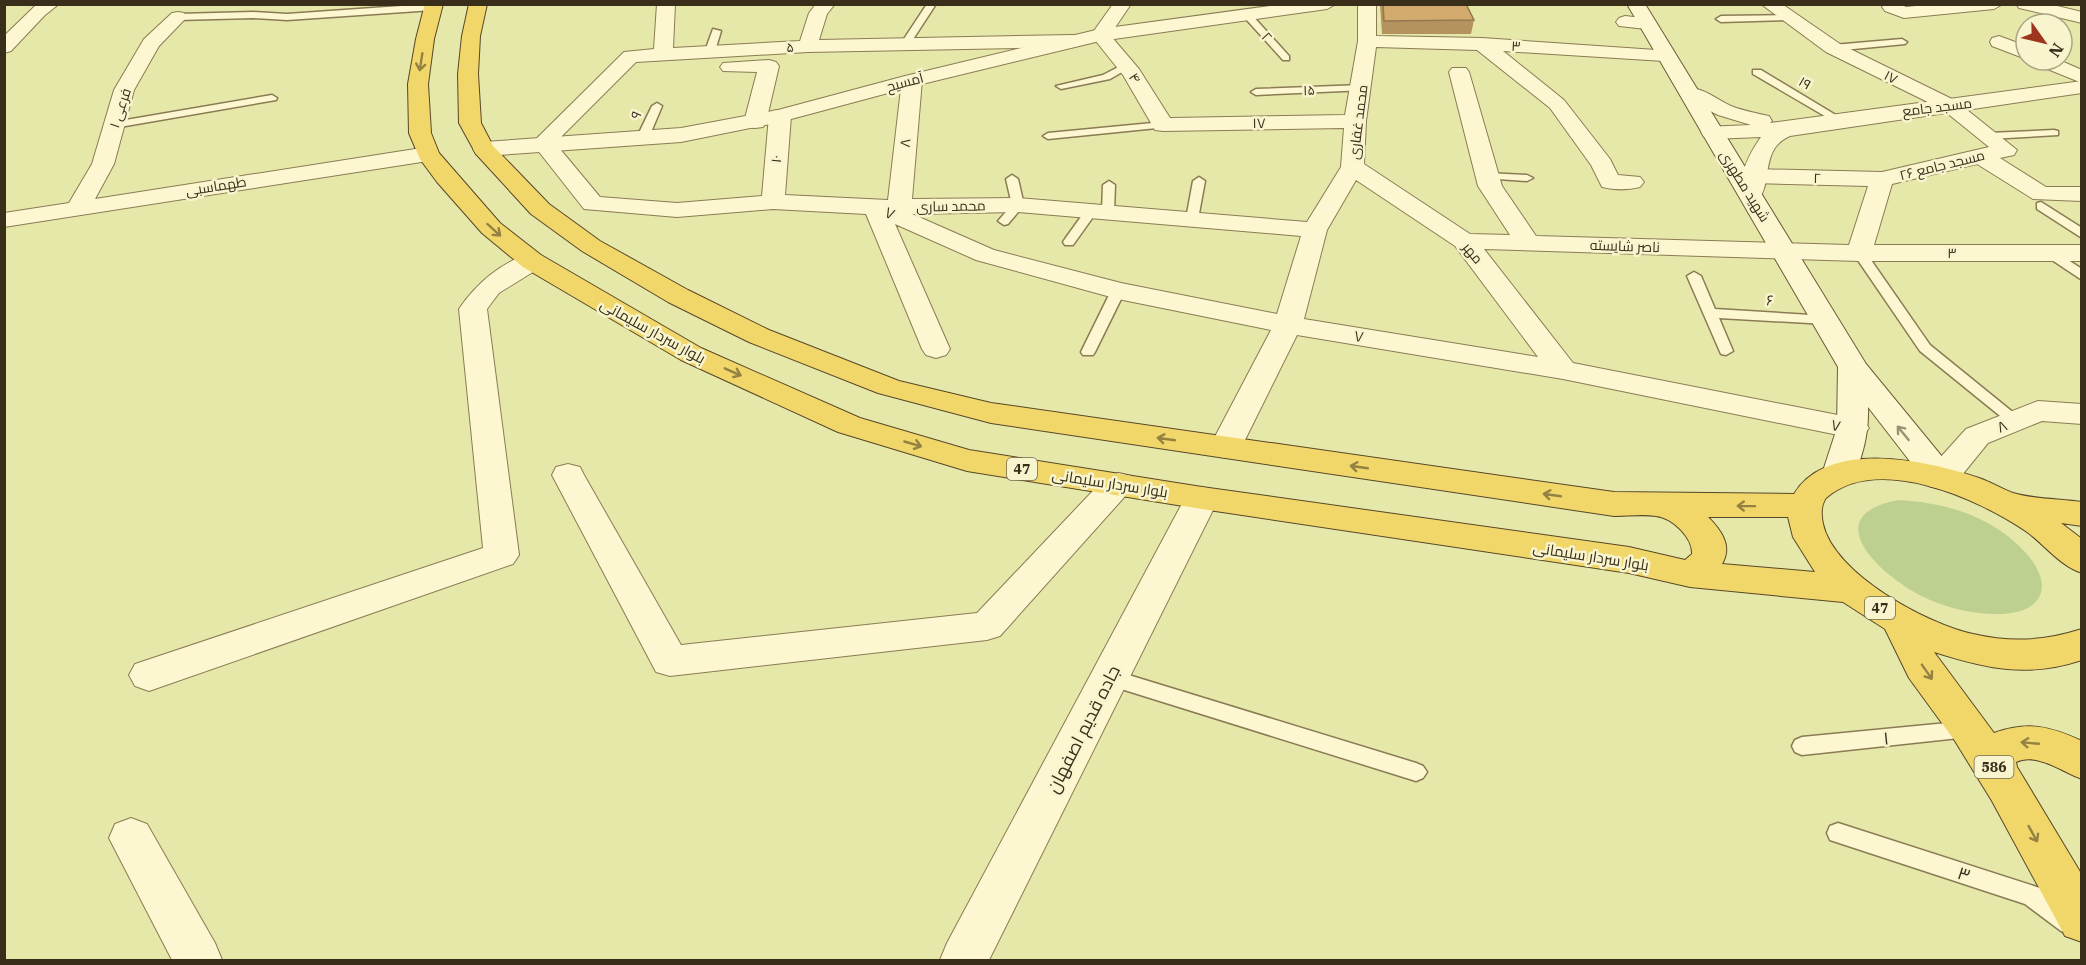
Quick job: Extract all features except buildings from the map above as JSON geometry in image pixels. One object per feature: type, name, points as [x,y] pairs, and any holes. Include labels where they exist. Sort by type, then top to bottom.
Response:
[{"type":"highway","points":[[478,4],[471,36],[468,74],[470,123],[484,149],[540,209],[591,246],[678,296],[770,340],[889,387],[991,413],[1614,504],[1805,506],[1816,487],[1838,474],[1870,469],[1909,471],[1973,488],[2006,503],[2037,521],[2063,541],[2082,560]]},
{"type":"highway","name":"بلوار سردار سلیمانی","points":[[433,6],[417,84],[420,133],[428,154],[445,177],[491,228],[532,261],[691,354],[849,425],[967,460],[1202,498],[1629,560],[1690,574],[1851,589]]},
{"type":"highway","points":[[2006,503],[2082,514]]},
{"type":"highway","points":[[1666,505],[1692,520],[1708,540],[1710,551],[1708,561],[1701,569],[1690,574]]},
{"type":"highway","name":"47","points":[[1805,506],[1807,531],[1822,560],[1851,589],[1899,620],[1937,637],[1983,651],[2028,656],[2065,652],[2082,644]]},
{"type":"highway","name":"586","points":[[1899,620],[1923,667],[1969,729],[1996,771],[2082,920]]},
{"type":"highway","points":[[1996,771],[1997,752],[2014,742],[2045,744],[2082,761]]},
{"type":"street","points":[[663,54],[666,4]]},
{"type":"street","points":[[808,46],[818,13],[826,4]]},
{"type":"street","points":[[1100,35],[1122,4]]},
{"type":"street","name":"محمد غفاری","points":[[1225,448],[1275,380],[1315,230],[1352,167],[1367,41],[1367,4]]},
{"type":"street","points":[[1891,7],[1904,13],[1994,4]]},
{"type":"street","points":[[2025,4],[2082,18]]},
{"type":"street","name":"آمسیح","points":[[484,149],[543,143],[681,135],[755,122],[912,80],[1100,35],[1316,5]]},
{"type":"street","points":[[4,47],[44,8]]},
{"type":"street","name":"۱۷","points":[[1773,12],[1833,48],[1949,105]]},
{"type":"street","name":"فرعی ۱","points":[[78,208],[104,164],[124,90],[151,43],[178,17]]},
{"type":"street","name":"۳","points":[[1367,41],[1482,44],[1645,31]]},
{"type":"street","name":"شهید مطهری","points":[[1645,31],[1689,93],[1707,132],[1751,185],[1853,367],[1941,478]]},
{"type":"street","name":"۴","points":[[1100,35],[1132,73],[1163,125]]},
{"type":"street","name":"۵","points":[[543,143],[631,56],[808,46],[1073,41]]},
{"type":"street","points":[[1999,42],[2014,48]]},
{"type":"street","points":[[1482,44],[1557,104],[1602,164],[1610,182],[1632,182]]},
{"type":"street","points":[[677,69],[769,66],[755,122]]},
{"type":"street","points":[[1458,72],[1490,186],[1528,243]]},
{"type":"street","name":"۸","points":[[887,207],[912,80]]},
{"type":"street","name":"مسجد جامع","points":[[1707,132],[1792,128],[2082,87]]},
{"type":"street","points":[[1689,93],[1704,103],[1725,111],[1792,128]]},
{"type":"street","name":"۲۶ مسجد جامع","points":[[1859,253],[1882,179],[1984,146],[1949,105]]},
{"type":"street","name":"۱۰","points":[[773,202],[780,116]]},
{"type":"street","name":"۱۷","points":[[1163,125],[1356,121]]},
{"type":"street","points":[[1751,185],[1774,135],[1792,128]]},
{"type":"street","name":"محمد ساری","points":[[543,143],[593,204],[677,210],[773,202],[1011,213],[1100,211],[1315,230]]},
{"type":"street","points":[[1984,146],[2041,194],[2082,194]]},
{"type":"street","name":"طهماسبی","points":[[4,220],[428,154]]},
{"type":"street","name":"مهر","points":[[1352,167],[1464,241],[1563,370]]},
{"type":"street","name":"۲","points":[[1751,185],[1882,179]]},
{"type":"street","points":[[887,207],[936,349]]},
{"type":"street","name":"۷","points":[[887,207],[985,255],[1118,291],[1288,325],[1563,370],[1853,429]]},
{"type":"street","name":"ناصر شایسته","points":[[1464,241],[1786,250]]},
{"type":"street","name":"۳","points":[[1786,250],[1859,253],[2082,253]]},
{"type":"street","points":[[149,675],[501,555],[473,309],[490,287],[532,261]]},
{"type":"street","points":[[1838,474],[1853,429],[1853,367]]},
{"type":"street","name":"۸","points":[[1941,478],[1977,436],[2038,411],[2082,414]]},
{"type":"street","points":[[568,475],[670,661],[987,626],[1119,484]]},
{"type":"street","name":"جاده قدیم اصفهان","points":[[964,960],[1202,498]]},
{"type":"street","points":[[131,838],[198,960]]},
{"type":"lane","points":[[905,45],[932,4]]},
{"type":"lane","points":[[178,17],[253,15],[287,17],[433,6]]},
{"type":"lane","points":[[1721,19],[1773,12]]},
{"type":"lane","name":"۲","points":[[1248,16],[1286,58]]},
{"type":"lane","points":[[710,51],[716,31]]},
{"type":"lane","points":[[1833,48],[1902,42]]},
{"type":"lane","points":[[1060,86],[1106,77],[1126,66]]},
{"type":"lane","name":"۱۹","points":[[1757,72],[1839,120]]},
{"type":"lane","name":"۱۵","points":[[1256,92],[1362,88]]},
{"type":"lane","points":[[114,125],[272,98]]},
{"type":"lane","name":"۹","points":[[643,137],[657,106]]},
{"type":"lane","points":[[1048,136],[1163,125]]},
{"type":"lane","points":[[1984,146],[2054,133]]},
{"type":"lane","points":[[1487,176],[1527,178]]},
{"type":"lane","points":[[1011,213],[1012,179]]},
{"type":"lane","points":[[1192,219],[1198,182]]},
{"type":"lane","points":[[1069,242],[1100,211],[1109,184]]},
{"type":"lane","points":[[2041,206],[2082,234]]},
{"type":"lane","points":[[1859,253],[1924,348],[2015,421]]},
{"type":"lane","points":[[2051,253],[2082,276]]},
{"type":"lane","points":[[1694,276],[1726,351]]},
{"type":"lane","points":[[1088,352],[1118,291]]},
{"type":"lane","name":"۶","points":[[1711,313],[1827,320]]},
{"type":"lane","points":[[1109,677],[1416,772]]},
{"type":"lane","name":"۱","points":[[1802,746],[1969,729]]},
{"type":"lane","name":"۳","points":[[1838,833],[2032,896],[2082,933]]},
{"type":"green space","points":[[5,5],[2081,5],[2081,960],[5,960]]},
{"type":"green space","points":[[1898,500],[1954,509],[1981,519],[2005,534],[2023,550],[2035,565],[2041,580],[2041,593],[2035,603],[2022,610],[2003,614],[1978,613],[1937,603],[1899,582],[1871,557],[1862,543],[1858,530],[1862,517],[1875,507]]}]
